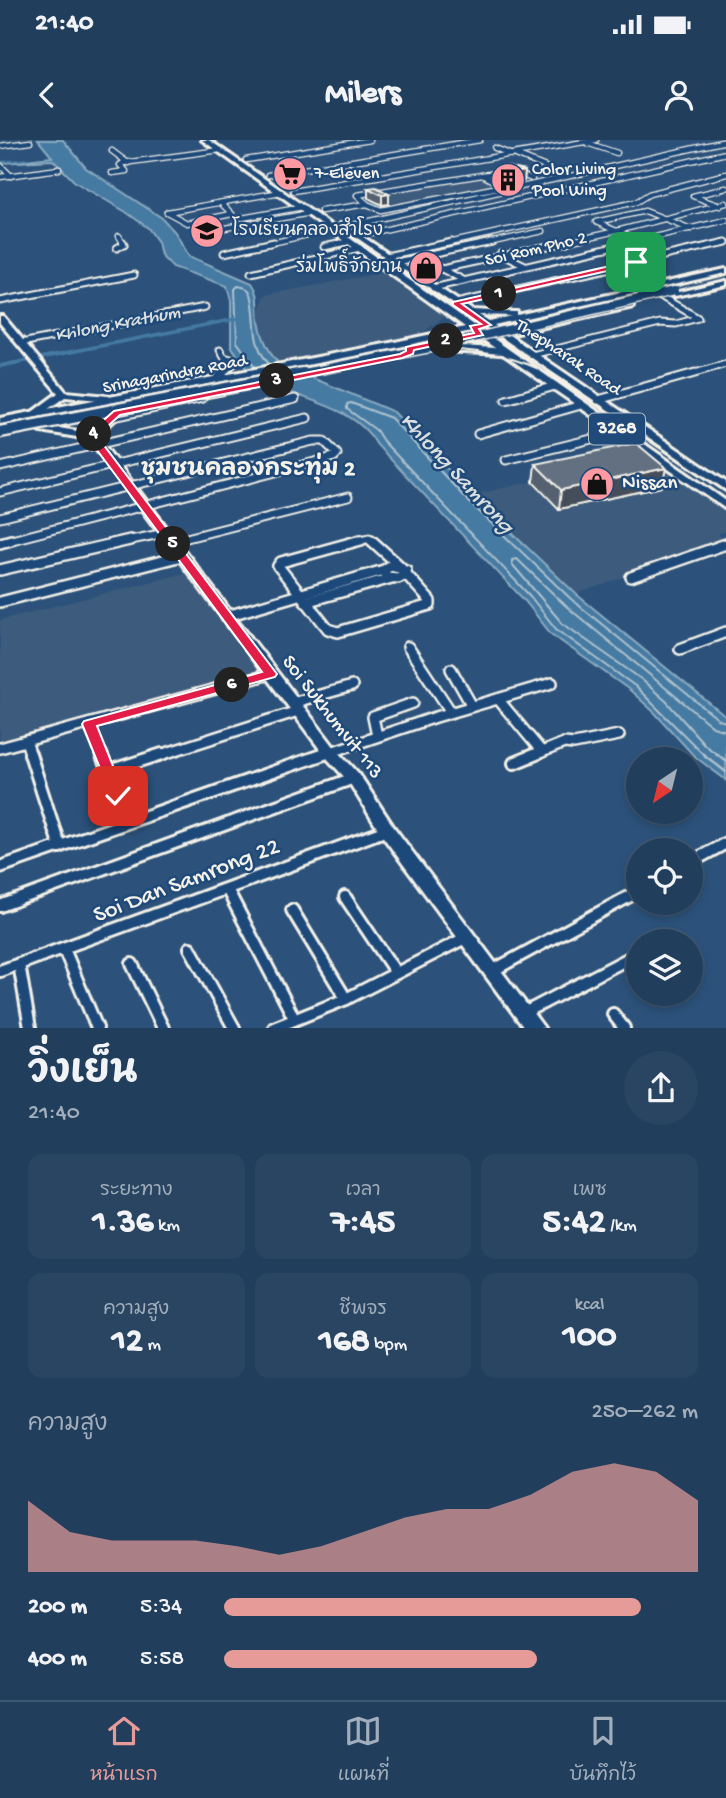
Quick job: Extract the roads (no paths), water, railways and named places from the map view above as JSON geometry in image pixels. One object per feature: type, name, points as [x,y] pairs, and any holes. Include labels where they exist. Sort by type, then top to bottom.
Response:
[{"type":"main road","name":"Thepharak Road","points":[[205,140],[246,160],[293,191],[726,487]]},
{"type":"main road","name":"Thepharak Road","points":[[219,146],[332,229],[726,506]]},
{"type":"main road","name":"Srinagarindra Road","points":[[0,434],[430,348],[671,289],[726,272]]},
{"type":"main road","name":"Srinagarindra Road","points":[[0,434],[115,415],[406,352],[443,348],[480,333],[487,325],[574,309],[726,272]]},
{"type":"main road","name":"Srinagarindra Road","points":[[0,424],[496,327],[671,289],[726,281]]},
{"type":"main road","name":"Srinagarindra Road","points":[[0,424],[103,399],[147,393],[418,340],[548,326],[726,281]]},
{"type":"main road","points":[[500,333],[574,309],[592,315]]},
{"type":"main road","points":[[469,312],[538,314]]},
{"type":"main road","points":[[418,340],[439,328],[453,314]]},
{"type":"main road","points":[[0,318],[63,394]]},
{"type":"main road","points":[[528,352],[548,326]]},
{"type":"main road","points":[[390,346],[406,352],[480,333]]},
{"type":"main road","points":[[443,348],[508,352]]},
{"type":"main road","points":[[34,415],[63,394],[103,399]]},
{"type":"main road","points":[[40,428],[95,441],[115,415]]},
{"type":"main road","name":"Soi Sukhumvit 113","points":[[95,441],[295,707],[354,778],[387,830],[528,1023]]},
{"type":"street","points":[[246,160],[370,140]]},
{"type":"street","points":[[268,175],[480,140]]},
{"type":"street","points":[[293,191],[596,140]]},
{"type":"street","points":[[224,253],[726,141]]},
{"type":"street","points":[[0,146],[30,142]]},
{"type":"street","points":[[586,142],[616,150]]},
{"type":"street","points":[[112,173],[126,171],[120,164],[219,146]]},
{"type":"street","points":[[495,148],[548,169]]},
{"type":"street","points":[[112,151],[128,163]]},
{"type":"street","points":[[357,236],[726,153]]},
{"type":"street","points":[[342,155],[354,161]]},
{"type":"street","points":[[36,164],[45,171]]},
{"type":"street","points":[[0,165],[11,176]]},
{"type":"street","points":[[310,168],[319,174]]},
{"type":"street","points":[[0,177],[59,169]]},
{"type":"street","points":[[482,175],[503,186],[381,210],[356,196],[482,175],[512,171],[532,179]]},
{"type":"street","points":[[386,256],[632,203],[649,194],[726,174]]},
{"type":"street","points":[[350,176],[358,180]]},
{"type":"street","points":[[718,205],[693,196],[726,188]]},
{"type":"street","points":[[221,203],[232,215],[187,223],[167,212],[281,192]]},
{"type":"street","points":[[321,211],[367,204]]},
{"type":"street","points":[[414,275],[726,205]]},
{"type":"street","points":[[242,218],[303,207]]},
{"type":"street","points":[[639,241],[596,222],[645,211],[691,229]]},
{"type":"street","points":[[248,213],[263,222]]},
{"type":"street","points":[[219,229],[311,213]]},
{"type":"street","name":"Soi Rom Pho 2","points":[[433,288],[726,220]]},
{"type":"street","points":[[396,262],[543,231]]},
{"type":"street","points":[[117,248],[124,244],[119,236]]},
{"type":"street","points":[[324,247],[349,241]]},
{"type":"street","points":[[456,303],[726,242]]},
{"type":"street","points":[[560,243],[583,253]]},
{"type":"street","points":[[251,273],[360,248]]},
{"type":"street","points":[[500,254],[525,266]]},
{"type":"street","points":[[296,262],[307,270]]},
{"type":"street","points":[[440,268],[463,281]]},
{"type":"street","points":[[0,301],[134,275]]},
{"type":"street","points":[[528,352],[660,323],[676,324],[698,318],[662,297]]},
{"type":"street","points":[[21,343],[205,307]]},
{"type":"street","points":[[103,399],[220,378],[237,361],[224,357],[220,350]]},
{"type":"street","points":[[598,400],[726,364]]},
{"type":"street","points":[[506,400],[555,386]]},
{"type":"street","points":[[115,415],[236,390]]},
{"type":"street","points":[[0,467],[95,441],[295,399]]},
{"type":"street","points":[[478,434],[581,405]]},
{"type":"street","points":[[0,492],[307,418]]},
{"type":"street","points":[[506,460],[620,432]]},
{"type":"street","points":[[0,518],[313,441],[324,442],[337,454],[334,457],[0,543]]},
{"type":"street","points":[[0,570],[72,552],[168,538],[348,497]]},
{"type":"street","points":[[369,538],[404,570],[430,601],[430,605],[338,632],[328,629],[299,594],[278,566],[281,562],[369,538]]},
{"type":"street","points":[[631,577],[726,544]]},
{"type":"street","points":[[0,602],[182,556]]},
{"type":"street","points":[[227,616],[390,566],[404,570]]},
{"type":"street","points":[[384,570],[385,575],[392,578]]},
{"type":"street","points":[[305,602],[392,578],[404,570]]},
{"type":"street","points":[[680,649],[726,632]]},
{"type":"street","points":[[408,647],[451,712]]},
{"type":"street","points":[[451,669],[472,706]]},
{"type":"street","points":[[0,748],[270,674]]},
{"type":"street","points":[[0,867],[377,736],[552,683]]},
{"type":"street","points":[[109,771],[352,686]]},
{"type":"street","points":[[498,699],[542,752]]},
{"type":"street","points":[[377,736],[373,717],[413,703]]},
{"type":"street","points":[[89,724],[128,822]]},
{"type":"street","points":[[514,763],[564,743],[574,744],[619,735]]},
{"type":"street","points":[[26,741],[60,847]]},
{"type":"street","points":[[0,906],[354,778]]},
{"type":"street","name":"Soi Dan Samrong 22","points":[[0,971],[387,830]]},
{"type":"street","points":[[703,855],[726,843]]},
{"type":"street","points":[[227,889],[294,1018]]},
{"type":"street","points":[[345,897],[396,973]]},
{"type":"street","points":[[492,971],[626,898]]},
{"type":"street","points":[[292,910],[346,999]]},
{"type":"street","points":[[274,1028],[346,999],[467,937]]},
{"type":"street","points":[[190,948],[234,1028]]},
{"type":"street","points":[[64,949],[97,1028]]},
{"type":"street","points":[[528,1023],[626,961]]},
{"type":"street","points":[[19,964],[30,1028]]},
{"type":"street","points":[[132,964],[163,1028]]},
{"type":"street","points":[[613,1014],[624,1028]]},
{"type":"water","points":[[38,140],[63,140],[86,168],[162,218],[175,232],[189,256],[252,283],[258,297],[262,333],[279,364],[394,412],[472,495],[576,594],[726,717],[726,780],[704,764],[704,747],[686,747],[631,691],[551,634],[525,601],[377,445],[366,430],[336,410],[265,382],[248,370],[231,346],[231,301],[227,286],[173,267],[161,255],[158,242],[148,228],[75,182],[53,160],[0,163],[52,157]]},
{"type":"waterway","points":[[0,162],[26,159]]},
{"type":"waterway","name":"Khlong Krathum","points":[[0,366],[242,318]]},
{"type":"railway","points":[[273,375],[378,355],[449,350],[484,353],[518,361],[551,375]]},
{"type":"railway","points":[[0,428],[282,373]]},
{"type":"railway","points":[[551,375],[726,492]]},
{"type":"place","name":"7-Eleven","points":[[290,174]]},
{"type":"place","name":"Color Living Pool Wing","points":[[508,180]]},
{"type":"place","name":"โรงเรียนคลองสำโรง","points":[[207,231]]},
{"type":"place","name":"ร่มโพธิ์จักยาน","points":[[426,268]]},
{"type":"place","name":"Nissan","points":[[597,484]]},
{"type":"district","name":"ชุมชนคลองกระทุ่ม 2","points":[[248,470]]},
{"type":"water label","name":"Khlong Samrong","points":[[456,474]]}]
